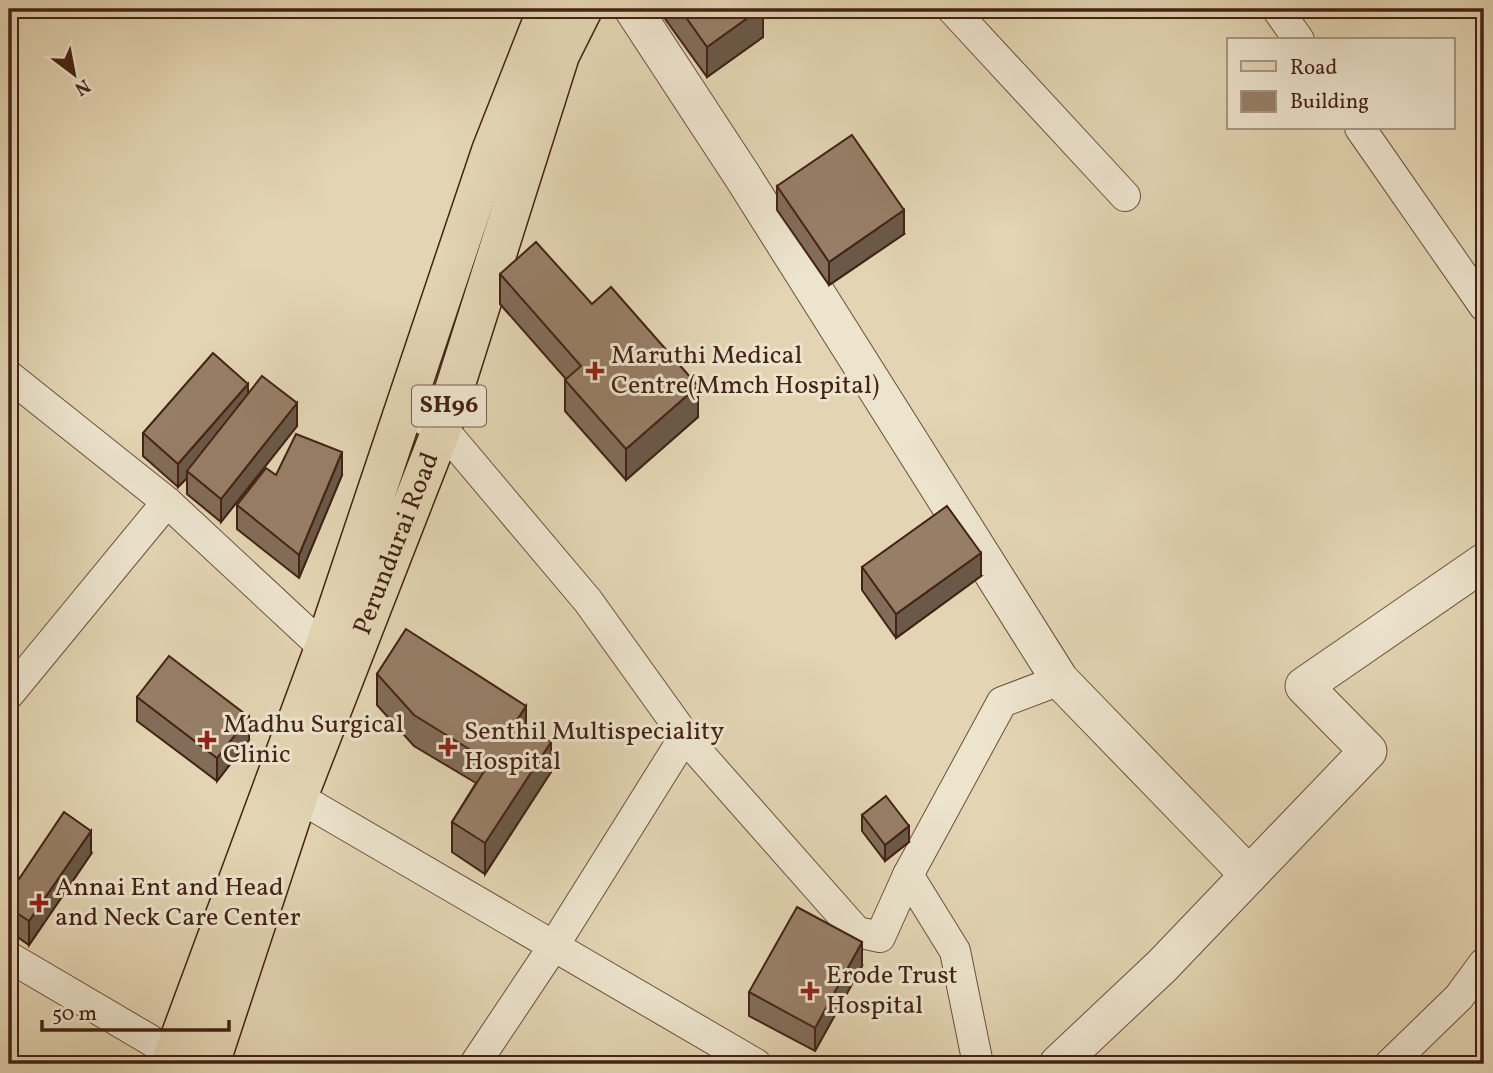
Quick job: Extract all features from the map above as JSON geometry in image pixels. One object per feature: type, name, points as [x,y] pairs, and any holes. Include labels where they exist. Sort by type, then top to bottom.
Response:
[{"type":"main road","points":[[185,1061],[491,151],[547,9]]},
{"type":"main road","name":"Perundurai Road","points":[[185,1061],[298,797],[442,428],[561,55],[583,9]]},
{"type":"street","points":[[633,9],[781,236],[1060,680],[1249,875]]},
{"type":"street","points":[[952,9],[1125,196]]},
{"type":"street","points":[[1277,9],[1298,38]]},
{"type":"street","points":[[1361,130],[1484,306]]},
{"type":"street","points":[[9,376],[167,502],[324,648]]},
{"type":"street","points":[[404,410],[442,428],[588,601],[685,736],[857,932],[880,937],[908,875],[1002,702],[1060,680]]},
{"type":"street","points":[[9,694],[167,502]]},
{"type":"street","points":[[1058,1064],[1162,966],[1368,751],[1304,686],[1484,562]]},
{"type":"street","points":[[475,1064],[553,947],[685,736]]},
{"type":"street","points":[[298,797],[756,1064]]},
{"type":"street","points":[[908,875],[954,951],[978,1064]]},
{"type":"street","points":[[9,957],[185,1061]]},
{"type":"street","points":[[1390,1064],[1460,996],[1484,963]]},
{"type":"building","points":[[680,9],[760,9],[707,47]]},
{"type":"building","points":[[852,135],[904,210],[829,262],[777,186]]},
{"type":"building","points":[[536,242],[592,304],[611,287],[698,386],[626,449],[565,380],[581,366],[500,274]]},
{"type":"building","points":[[213,353],[248,384],[178,464],[143,433]]},
{"type":"building","points":[[262,376],[297,403],[221,499],[187,471]]},
{"type":"building","points":[[296,434],[342,452],[299,555],[237,505],[266,468],[276,475]]},
{"type":"building","points":[[947,506],[981,553],[896,614],[862,567]]},
{"type":"building","points":[[406,629],[526,706],[517,720],[551,742],[485,843],[452,822],[490,762],[414,715],[377,674]]},
{"type":"building","points":[[169,656],[249,717],[217,758],[137,697]]},
{"type":"building","points":[[886,796],[909,826],[885,845],[862,815]]},
{"type":"building","points":[[64,812],[91,831],[29,921],[9,908],[9,894]]},
{"type":"building","points":[[797,907],[862,942],[815,1028],[749,992]]},
{"type":"place","name":"Maruthi Medical Centre(Mmch Hospital)","points":[[595,371]]},
{"type":"place","name":"Madhu Surgical Clinic","points":[[207,740]]},
{"type":"place","name":"Senthil Multispeciality Hospital","points":[[448,747]]},
{"type":"place","name":"Annai Ent and Head and Neck Care Center","points":[[39,903]]},
{"type":"place","name":"Erode Trust Hospital","points":[[810,991]]}]
